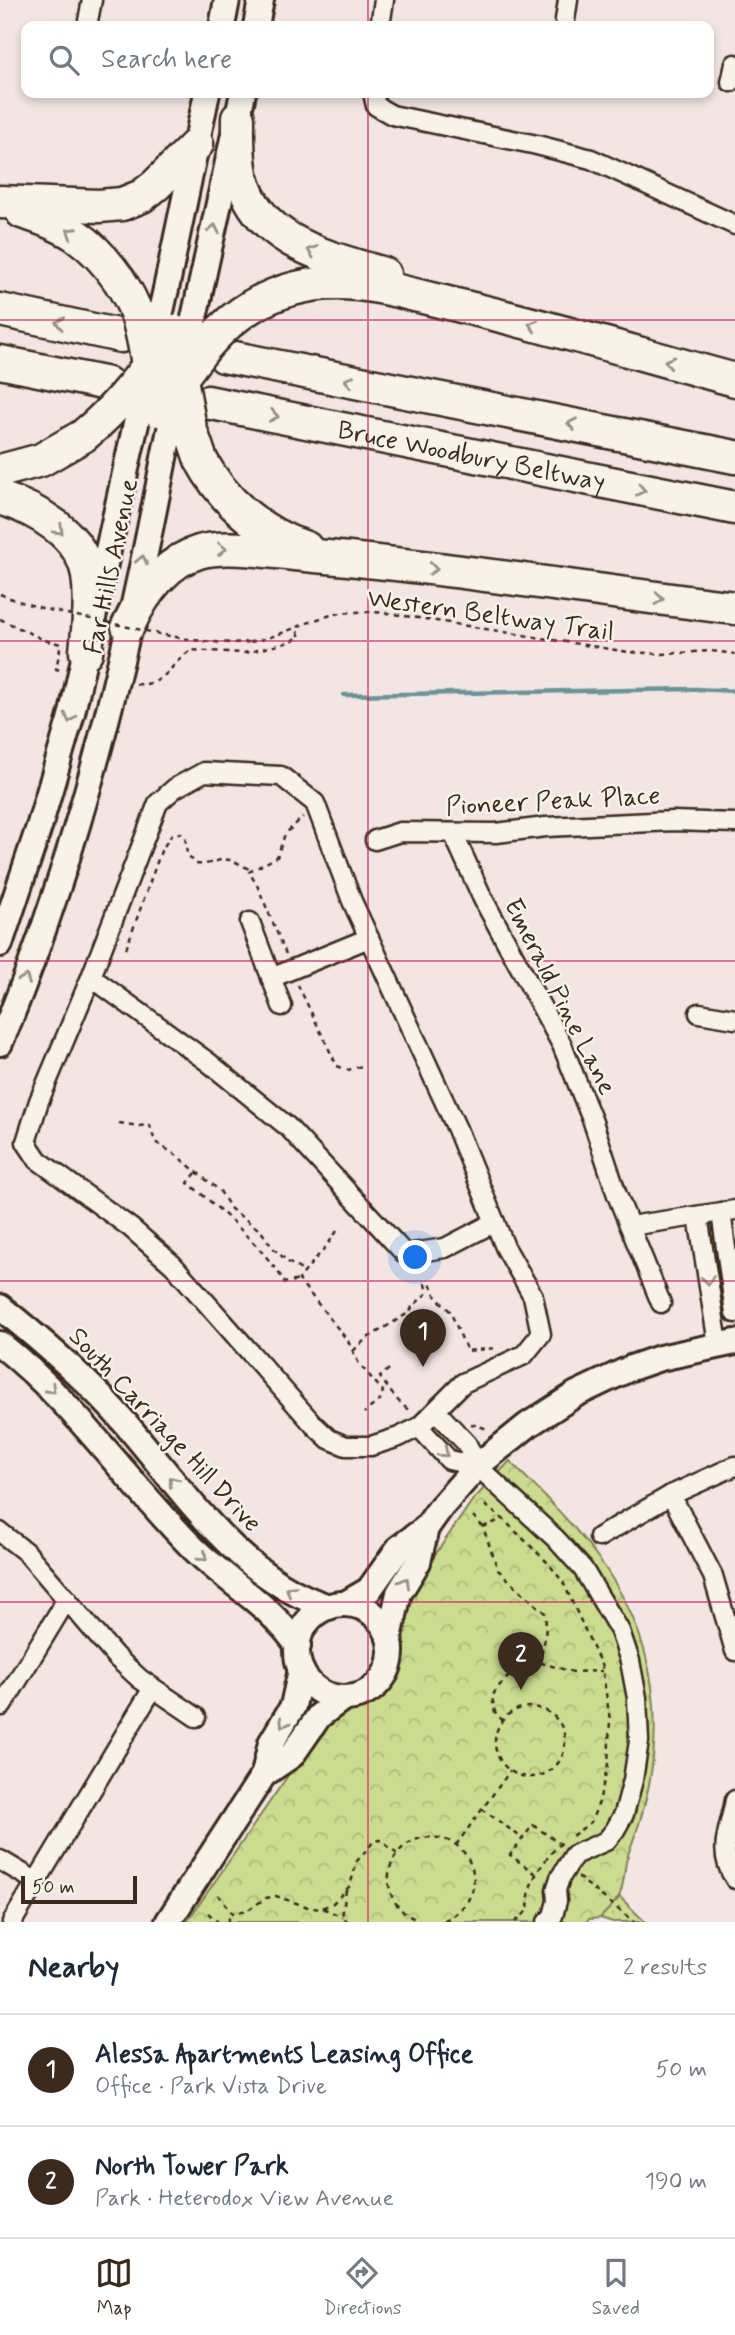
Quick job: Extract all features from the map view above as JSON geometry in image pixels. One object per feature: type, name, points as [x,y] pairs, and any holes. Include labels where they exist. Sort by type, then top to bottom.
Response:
[{"type":"highway","points":[[240,106],[239,157],[245,186],[258,211],[278,232],[315,253],[400,279],[484,311]]},
{"type":"highway","points":[[0,204],[122,204],[142,196],[156,185],[197,144]]},
{"type":"highway","points":[[0,204],[62,226],[91,247],[119,279],[132,300],[140,321],[166,453]]},
{"type":"highway","points":[[131,446],[220,330],[252,306],[316,284],[346,283],[378,287],[484,311],[735,380]]},
{"type":"highway","points":[[166,289],[190,428],[201,460],[214,481],[230,501],[268,531],[313,550],[365,561]]},
{"type":"highway","points":[[0,471],[41,460],[83,436],[149,368],[199,295]]},
{"type":"highway","points":[[0,310],[121,336]]},
{"type":"highway","name":"Bruce Woodbury Beltway","points":[[224,356],[735,457]]},
{"type":"highway","points":[[0,362],[108,384]]},
{"type":"highway","name":"Bruce Woodbury Beltway","points":[[207,402],[735,508]]},
{"type":"highway","points":[[0,498],[26,507],[47,519],[80,553],[87,570],[89,589],[76,661]]},
{"type":"highway","points":[[128,626],[139,605],[166,571],[187,556],[204,550],[232,549],[365,561],[735,608]]},
{"type":"street","points":[[88,21],[92,0]]},
{"type":"street","points":[[223,21],[227,0]]},
{"type":"street","points":[[257,21],[261,0]]},
{"type":"street","points":[[381,21],[384,0]]},
{"type":"street","points":[[565,20],[569,0]]},
{"type":"street","name":"Far Hills Avenue","points":[[0,944],[40,824],[76,661],[149,368],[206,98]]},
{"type":"street","points":[[374,99],[392,116],[537,145],[591,159],[735,225]]},
{"type":"street","name":"Far Hills Avenue","points":[[0,1042],[28,973],[67,859],[99,750],[240,106]]},
{"type":"street","points":[[204,772],[281,776],[315,803],[369,939],[457,1129],[505,1247],[533,1296],[541,1334],[524,1355],[463,1383],[436,1411],[399,1437],[371,1446],[346,1446],[329,1439],[173,1265],[131,1228],[38,1160],[26,1142],[39,1101],[91,977],[158,803],[175,788],[204,772]]},
{"type":"street","name":"Pioneer Peak Place","points":[[375,840],[400,832],[496,833],[546,827],[673,821],[735,823]]},
{"type":"street","name":"Emerald Pine Lane","points":[[453,833],[483,899],[562,1045],[661,1303]]},
{"type":"street","points":[[250,922],[282,1006]]},
{"type":"street","points":[[271,978],[369,939]]},
{"type":"street","points":[[91,977],[208,1062],[288,1127],[405,1254],[445,1248],[495,1222]]},
{"type":"street","points":[[699,1013],[735,1019]]},
{"type":"street","points":[[630,1226],[728,1211],[735,1312]]},
{"type":"street","points":[[175,1919],[264,1774],[271,1744],[293,1706],[302,1630],[309,1620],[369,1590],[399,1548],[426,1528],[477,1466],[528,1425],[576,1394],[631,1368],[660,1357],[727,1343],[698,1216]]},
{"type":"street","name":"South Carriage Hill Drive","points":[[0,1307],[42,1341],[83,1380],[125,1423],[204,1518],[234,1546],[292,1591],[337,1605]]},
{"type":"street","points":[[0,1343],[54,1391],[192,1547],[277,1619],[311,1685],[321,1692],[343,1698]]},
{"type":"street","points":[[436,1411],[467,1444],[477,1466],[556,1539],[583,1569],[620,1631],[630,1661],[637,1698],[639,1741],[624,1814],[606,1841],[574,1855],[556,1890],[557,1901],[547,1922]]},
{"type":"street","points":[[418,1422],[449,1460],[477,1466]]},
{"type":"street","points":[[599,1537],[671,1495],[735,1466]]},
{"type":"street","points":[[671,1495],[713,1576],[735,1651]]},
{"type":"street","points":[[264,1774],[292,1755],[319,1716],[343,1698],[366,1693],[383,1677],[390,1661],[389,1638],[399,1593],[418,1562],[426,1528]]},
{"type":"street","points":[[0,1532],[27,1553],[116,1657],[153,1688],[196,1717]]},
{"type":"street","points":[[2,1706],[66,1599]]},
{"type":"street","points":[[337,1605],[363,1608],[373,1614],[389,1638]]},
{"type":"street","points":[[12,1922],[153,1688]]},
{"type":"street","points":[[735,1800],[724,1846],[726,1866],[735,1878]]},
{"type":"street","points":[[0,1860],[37,1882]]},
{"type":"path","name":"Western Beltway Trail","points":[[0,594],[53,611],[200,642],[250,642],[269,639],[341,613],[387,613],[628,652],[735,654]]},
{"type":"path","points":[[0,619],[35,636],[61,644],[56,669],[76,661]]},
{"type":"path","points":[[136,684],[149,686],[156,683],[175,661],[191,650],[225,653],[263,649],[300,637],[296,628]]},
{"type":"path","points":[[289,961],[249,872],[277,858],[285,834],[303,817]]},
{"type":"path","points":[[126,949],[160,851],[172,834],[181,833],[185,836],[187,854],[196,864],[207,865],[221,859],[230,859],[252,871]]},
{"type":"path","points":[[295,979],[337,1066],[348,1070],[365,1065]]},
{"type":"path","points":[[119,1123],[150,1125],[155,1142],[176,1155],[220,1191],[231,1209],[261,1231],[272,1247],[288,1262],[303,1271]]},
{"type":"path","points":[[196,1173],[188,1183],[235,1224],[278,1270],[285,1283],[299,1280]]},
{"type":"path","points":[[299,1280],[303,1271],[337,1231]]},
{"type":"path","points":[[299,1280],[348,1340],[359,1364],[369,1373],[383,1394],[364,1413]]},
{"type":"path","points":[[353,1351],[366,1339],[410,1312],[427,1293],[425,1284],[430,1283],[436,1297],[450,1311],[467,1351],[496,1348]]},
{"type":"path","points":[[389,1369],[380,1377],[382,1383],[418,1422]]},
{"type":"path","points":[[466,1420],[488,1429]]},
{"type":"path","points":[[485,1505],[503,1518],[563,1582],[602,1671],[610,1720],[608,1764],[600,1802],[591,1822],[559,1843],[536,1874],[530,1889],[530,1906],[515,1922]]},
{"type":"path","points":[[473,1516],[483,1527],[498,1570],[545,1613],[544,1650],[538,1662]]},
{"type":"path","points":[[483,1527],[503,1518]]},
{"type":"path","points":[[503,1721],[495,1712],[492,1697],[516,1669],[538,1662],[573,1672],[602,1671]]},
{"type":"path","points":[[532,1707],[552,1715],[560,1723],[564,1733],[563,1755],[548,1772],[537,1777],[525,1777],[510,1770],[498,1756],[496,1744],[497,1732],[503,1721],[521,1709],[532,1707]]},
{"type":"path","points":[[456,1845],[510,1770]]},
{"type":"path","points":[[482,1810],[523,1838]]},
{"type":"path","points":[[536,1874],[510,1855],[533,1825],[559,1843]]},
{"type":"path","points":[[424,1922],[411,1918],[400,1910],[392,1897],[388,1882],[390,1868],[397,1854],[406,1845],[432,1837],[446,1839],[456,1845],[467,1856],[473,1868],[474,1882],[465,1907],[440,1922]]},
{"type":"path","points":[[323,1908],[333,1903],[346,1890],[354,1876],[357,1861],[374,1841],[380,1840],[397,1854]]},
{"type":"path","points":[[544,1854],[550,1857]]},
{"type":"path","points":[[567,1867],[634,1922]]},
{"type":"path","points":[[342,1917],[346,1890]]},
{"type":"path","points":[[218,1895],[232,1913]]},
{"type":"path","points":[[232,1913],[248,1910],[266,1898],[276,1896],[308,1907],[323,1908],[349,1922]]},
{"type":"path","points":[[208,1913],[218,1922]]},
{"type":"path","points":[[227,1922],[232,1913]]},
{"type":"green space","points":[[510,1461],[565,1518],[596,1555],[617,1586],[645,1652],[655,1720],[653,1756],[648,1791],[627,1858],[623,1886],[618,1898],[600,1918],[586,1922],[187,1922],[322,1726],[342,1713],[377,1702],[392,1688],[402,1663],[401,1636],[408,1594],[472,1501]]},
{"type":"green space","points":[[620,1897],[645,1922],[613,1922],[600,1918]]},
{"type":"waterway","points":[[344,695],[695,689],[735,691]]},
{"type":"place","name":"Alessa Apartments Leasing Office","points":[[423,1367]]},
{"type":"place","name":"North Tower Park","points":[[521,1690]]}]
